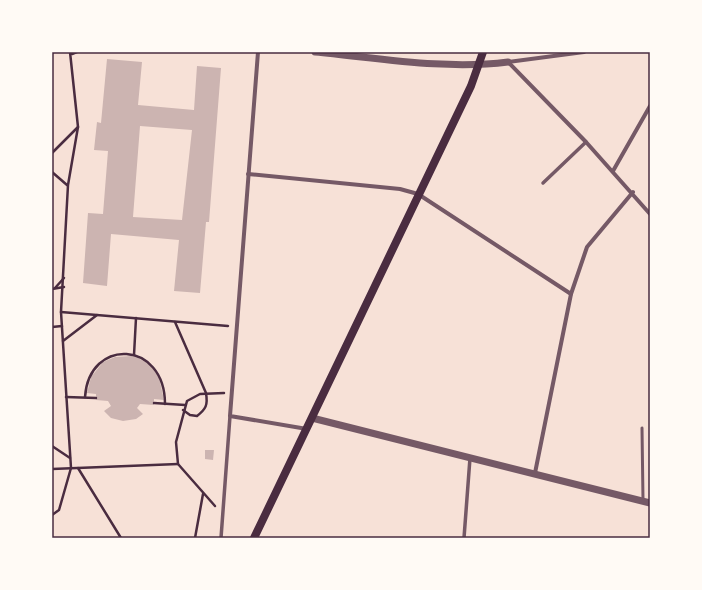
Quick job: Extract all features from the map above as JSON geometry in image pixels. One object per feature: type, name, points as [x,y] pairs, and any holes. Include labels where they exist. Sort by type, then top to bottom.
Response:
[{"type":"main road","points":[[254,538],[471,86],[483,52]]},
{"type":"street","points":[[221,538],[258,52]]},
{"type":"street","points":[[315,52],[371,55],[479,65],[584,52]]},
{"type":"street","points":[[508,62],[633,192],[650,214]]},
{"type":"street","points":[[613,171],[650,106]]},
{"type":"street","points":[[543,183],[586,142]]},
{"type":"street","points":[[248,174],[400,189],[418,194],[571,294]]},
{"type":"street","points":[[535,473],[571,294],[587,247],[633,192]]},
{"type":"street","points":[[230,416],[307,429]]},
{"type":"street","points":[[312,418],[647,502]]},
{"type":"street","points":[[464,538],[470,457]]},
{"type":"lane","points":[[642,428],[647,502]]},
{"type":"path","points":[[52,514],[59,510],[71,468],[61,312],[64,287],[68,185],[78,126],[71,54],[77,52]]},
{"type":"path","points":[[52,153],[78,126]]},
{"type":"path","points":[[52,172],[68,185]]},
{"type":"path","points":[[54,289],[64,278]]},
{"type":"path","points":[[54,289],[64,287]]},
{"type":"path","points":[[61,312],[230,326]]},
{"type":"path","points":[[63,341],[97,315]]},
{"type":"path","points":[[134,355],[136,318]]},
{"type":"path","points":[[175,322],[206,393],[208,403],[205,410],[197,416],[190,415],[183,410]]},
{"type":"path","points":[[52,327],[62,326]]},
{"type":"path","points":[[85,397],[90,377],[102,361],[114,356],[134,355],[147,360],[160,376],[165,389],[166,404]]},
{"type":"path","points":[[216,508],[178,464],[176,442],[183,410],[187,401],[200,394],[224,393]]},
{"type":"path","points":[[66,397],[96,398]]},
{"type":"path","points":[[154,402],[185,405]]},
{"type":"path","points":[[52,446],[70,458]]},
{"type":"path","points":[[52,469],[178,464]]},
{"type":"path","points":[[77,467],[121,538]]},
{"type":"path","points":[[195,538],[203,493]]},
{"type":"building","points":[[107,59],[142,62],[138,105],[194,110],[197,66],[221,68],[209,222],[206,222],[200,293],[174,291],[179,240],[111,234],[107,286],[83,283],[88,213],[103,214],[108,151],[94,150],[97,122],[101,123]],"holes":[[[140,126],[192,130],[182,220],[133,217]]]},
{"type":"building","points":[[131,356],[151,365],[159,377],[164,400],[154,399],[154,405],[140,404],[137,408],[143,414],[136,419],[123,421],[111,418],[104,411],[111,406],[108,401],[96,400],[96,394],[87,393],[91,377],[103,362],[115,357]]},
{"type":"building","points":[[205,450],[214,450],[213,460],[205,459]]}]
